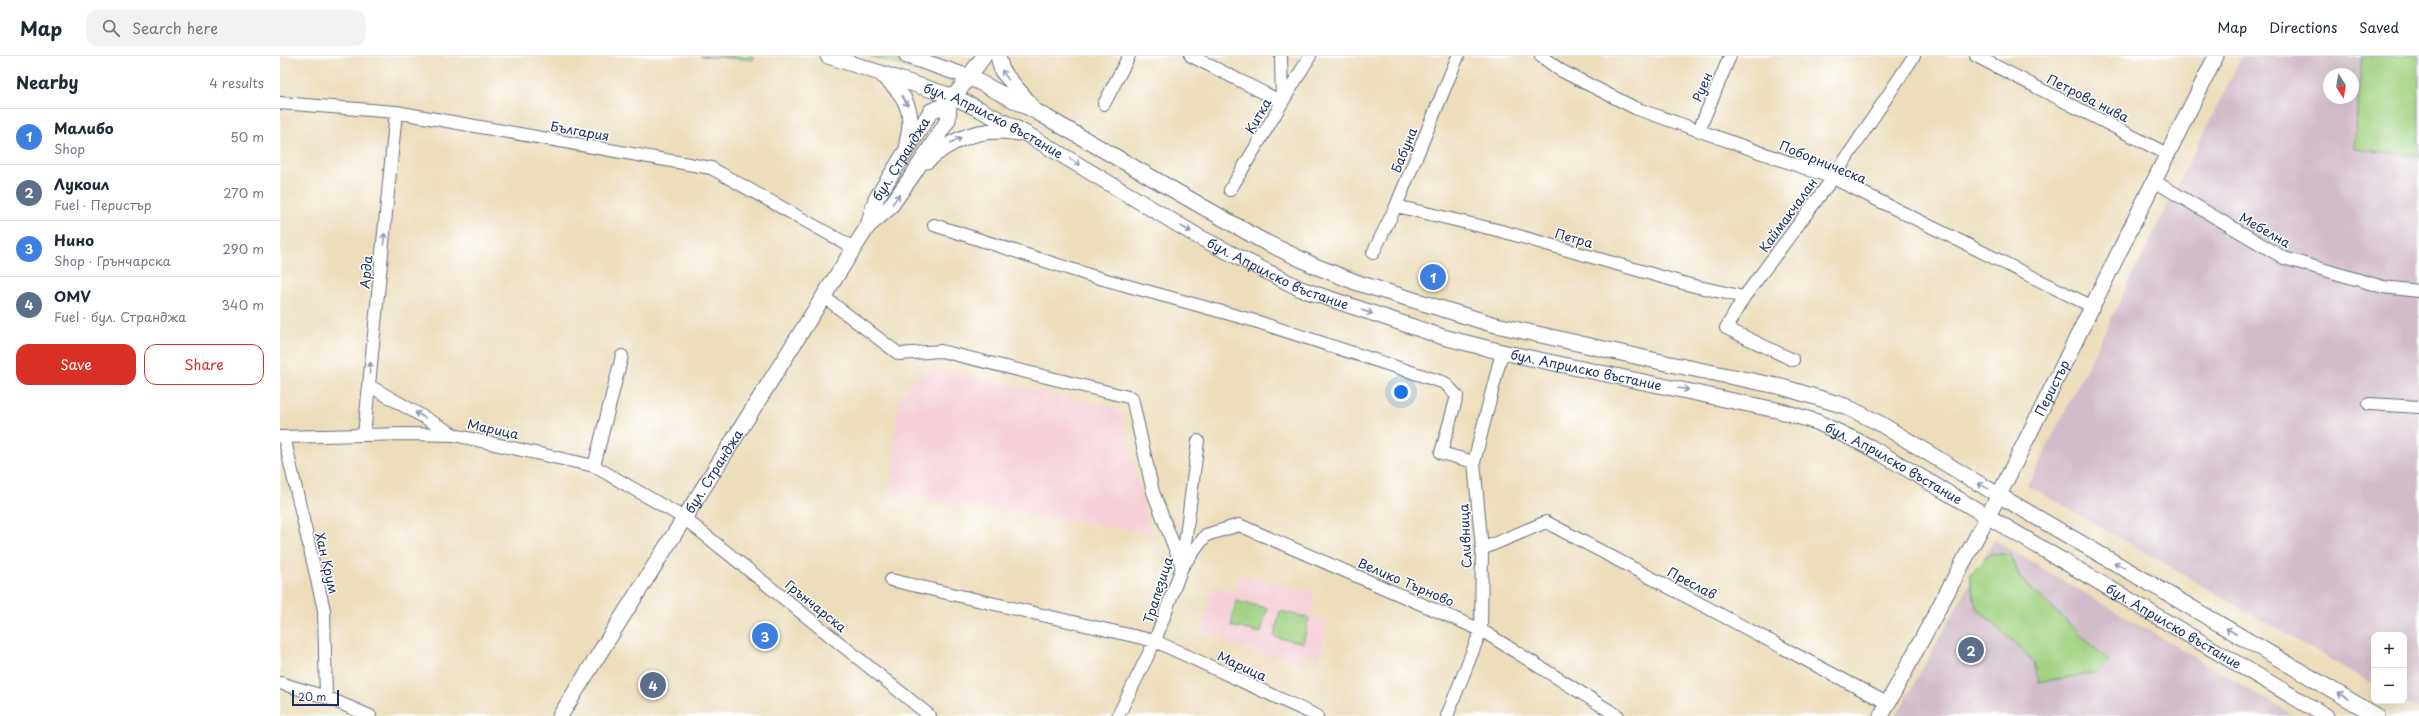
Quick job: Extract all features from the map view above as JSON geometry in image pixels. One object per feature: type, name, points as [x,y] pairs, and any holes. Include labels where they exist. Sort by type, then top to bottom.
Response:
[{"type":"street","name":"бул. Априлско въстание","points":[[828,56],[879,72],[951,101],[1030,136],[1199,237],[1301,289],[1443,337],[1502,352],[1781,410],[1817,422],[1870,447],[2326,716]]},
{"type":"street","name":"бул. Априлско въстание","points":[[907,56],[969,77],[1037,112],[1261,240],[1315,266],[1358,283],[1492,324],[1815,396],[1879,423],[1999,495],[2377,716]]},
{"type":"street","name":"бул. Странджа","points":[[560,716],[868,226],[876,199],[904,152],[931,111],[951,101],[984,56]]},
{"type":"street","points":[[998,56],[1006,76],[1037,112]]},
{"type":"street","points":[[1104,104],[1128,56]]},
{"type":"street","points":[[1191,56],[1282,102],[1281,56]]},
{"type":"street","name":"Китка","points":[[1230,190],[1310,56]]},
{"type":"street","name":"Бабуна","points":[[1373,253],[1396,206],[1458,56]]},
{"type":"street","name":"Поборническа","points":[[1541,56],[1560,70],[1635,108],[1833,178],[2091,306]]},
{"type":"street","name":"Руен","points":[[1699,130],[1730,56]]},
{"type":"street","name":"Каймакчалан","points":[[1793,360],[1726,328],[1744,297],[1833,178],[1914,56]]},
{"type":"street","name":"Петрова нива","points":[[1976,56],[2167,154]]},
{"type":"street","name":"Перистър","points":[[1884,709],[1999,495],[2091,306],[2216,56]]},
{"type":"street","points":[[879,72],[895,85],[908,107],[911,128],[904,152]]},
{"type":"street","name":"бул. Странджа","points":[[868,226],[890,207],[914,172],[948,120],[951,101]]},
{"type":"street","name":"България","points":[[280,103],[396,112],[710,168],[854,248]]},
{"type":"street","name":"Арда","points":[[364,435],[396,112]]},
{"type":"street","points":[[914,172],[938,151],[959,138],[972,134],[1002,131],[1030,136]]},
{"type":"street","name":"Мебелна","points":[[2154,181],[2284,258],[2383,287],[2419,291]]},
{"type":"street","name":"Петра","points":[[1396,206],[1501,231],[1690,285],[1744,297]]},
{"type":"street","points":[[934,225],[1092,276],[1255,321],[1445,383],[1457,396],[1441,453],[1474,462]]},
{"type":"street","points":[[824,297],[899,354],[941,351],[1132,398],[1152,492],[1182,567]]},
{"type":"street","name":"Сливница","points":[[1447,716],[1481,630],[1482,549],[1474,462],[1502,352]]},
{"type":"street","points":[[594,466],[622,356]]},
{"type":"street","points":[[368,385],[454,435]]},
{"type":"street","points":[[2369,404],[2419,407]]},
{"type":"street","name":"Марица","points":[[282,437],[454,435],[594,466],[684,518]]},
{"type":"street","name":"Хан Крум","points":[[282,437],[324,610],[326,698]]},
{"type":"street","name":"Трапезица","points":[[1118,716],[1156,641],[1182,567],[1198,441]]},
{"type":"street","name":"Грънчарска","points":[[684,518],[930,716]]},
{"type":"street","name":"Преслав","points":[[1482,549],[1546,522],[1884,709]]},
{"type":"street","name":"Велико Търново","points":[[1182,567],[1206,535],[1239,525],[1481,630],[1618,716]]},
{"type":"street","name":"Марица","points":[[891,580],[1156,641],[1317,716]]},
{"type":"street","points":[[280,683],[326,698],[370,716]]},
{"type":"shaded area","points":[[2242,56],[2419,56],[2419,711],[2406,704],[2407,632],[2371,632],[2371,683],[2028,485]]},
{"type":"shaded area","points":[[942,370],[1120,409],[1151,533],[890,495],[898,401],[916,376]]},
{"type":"shaded area","points":[[1994,540],[2295,716],[1896,716]]},
{"type":"shaded area","points":[[1240,575],[1315,592],[1310,616],[1328,620],[1320,657],[1303,654],[1301,662],[1224,644],[1226,637],[1203,632],[1211,587],[1236,592]]},
{"type":"green space","points":[[700,56],[753,56],[753,60]]},
{"type":"green space","points":[[870,56],[884,56],[914,66],[911,69]]},
{"type":"green space","points":[[2362,56],[2419,56],[2419,156],[2354,149]]},
{"type":"green space","points":[[1991,553],[2011,555],[2020,578],[2109,661],[2096,673],[2039,682],[2034,662],[1976,607],[1969,575]]},
{"type":"green space","points":[[1236,601],[1267,608],[1261,633],[1231,626]]},
{"type":"green space","points":[[1280,611],[1309,618],[1303,643],[1274,637]]},
{"type":"place","name":"Малибо","points":[[1433,277]]},
{"type":"place","name":"Нино","points":[[765,636]]},
{"type":"place","name":"Лукоил","points":[[1971,650]]},
{"type":"place","name":"OMV","points":[[653,685]]}]
